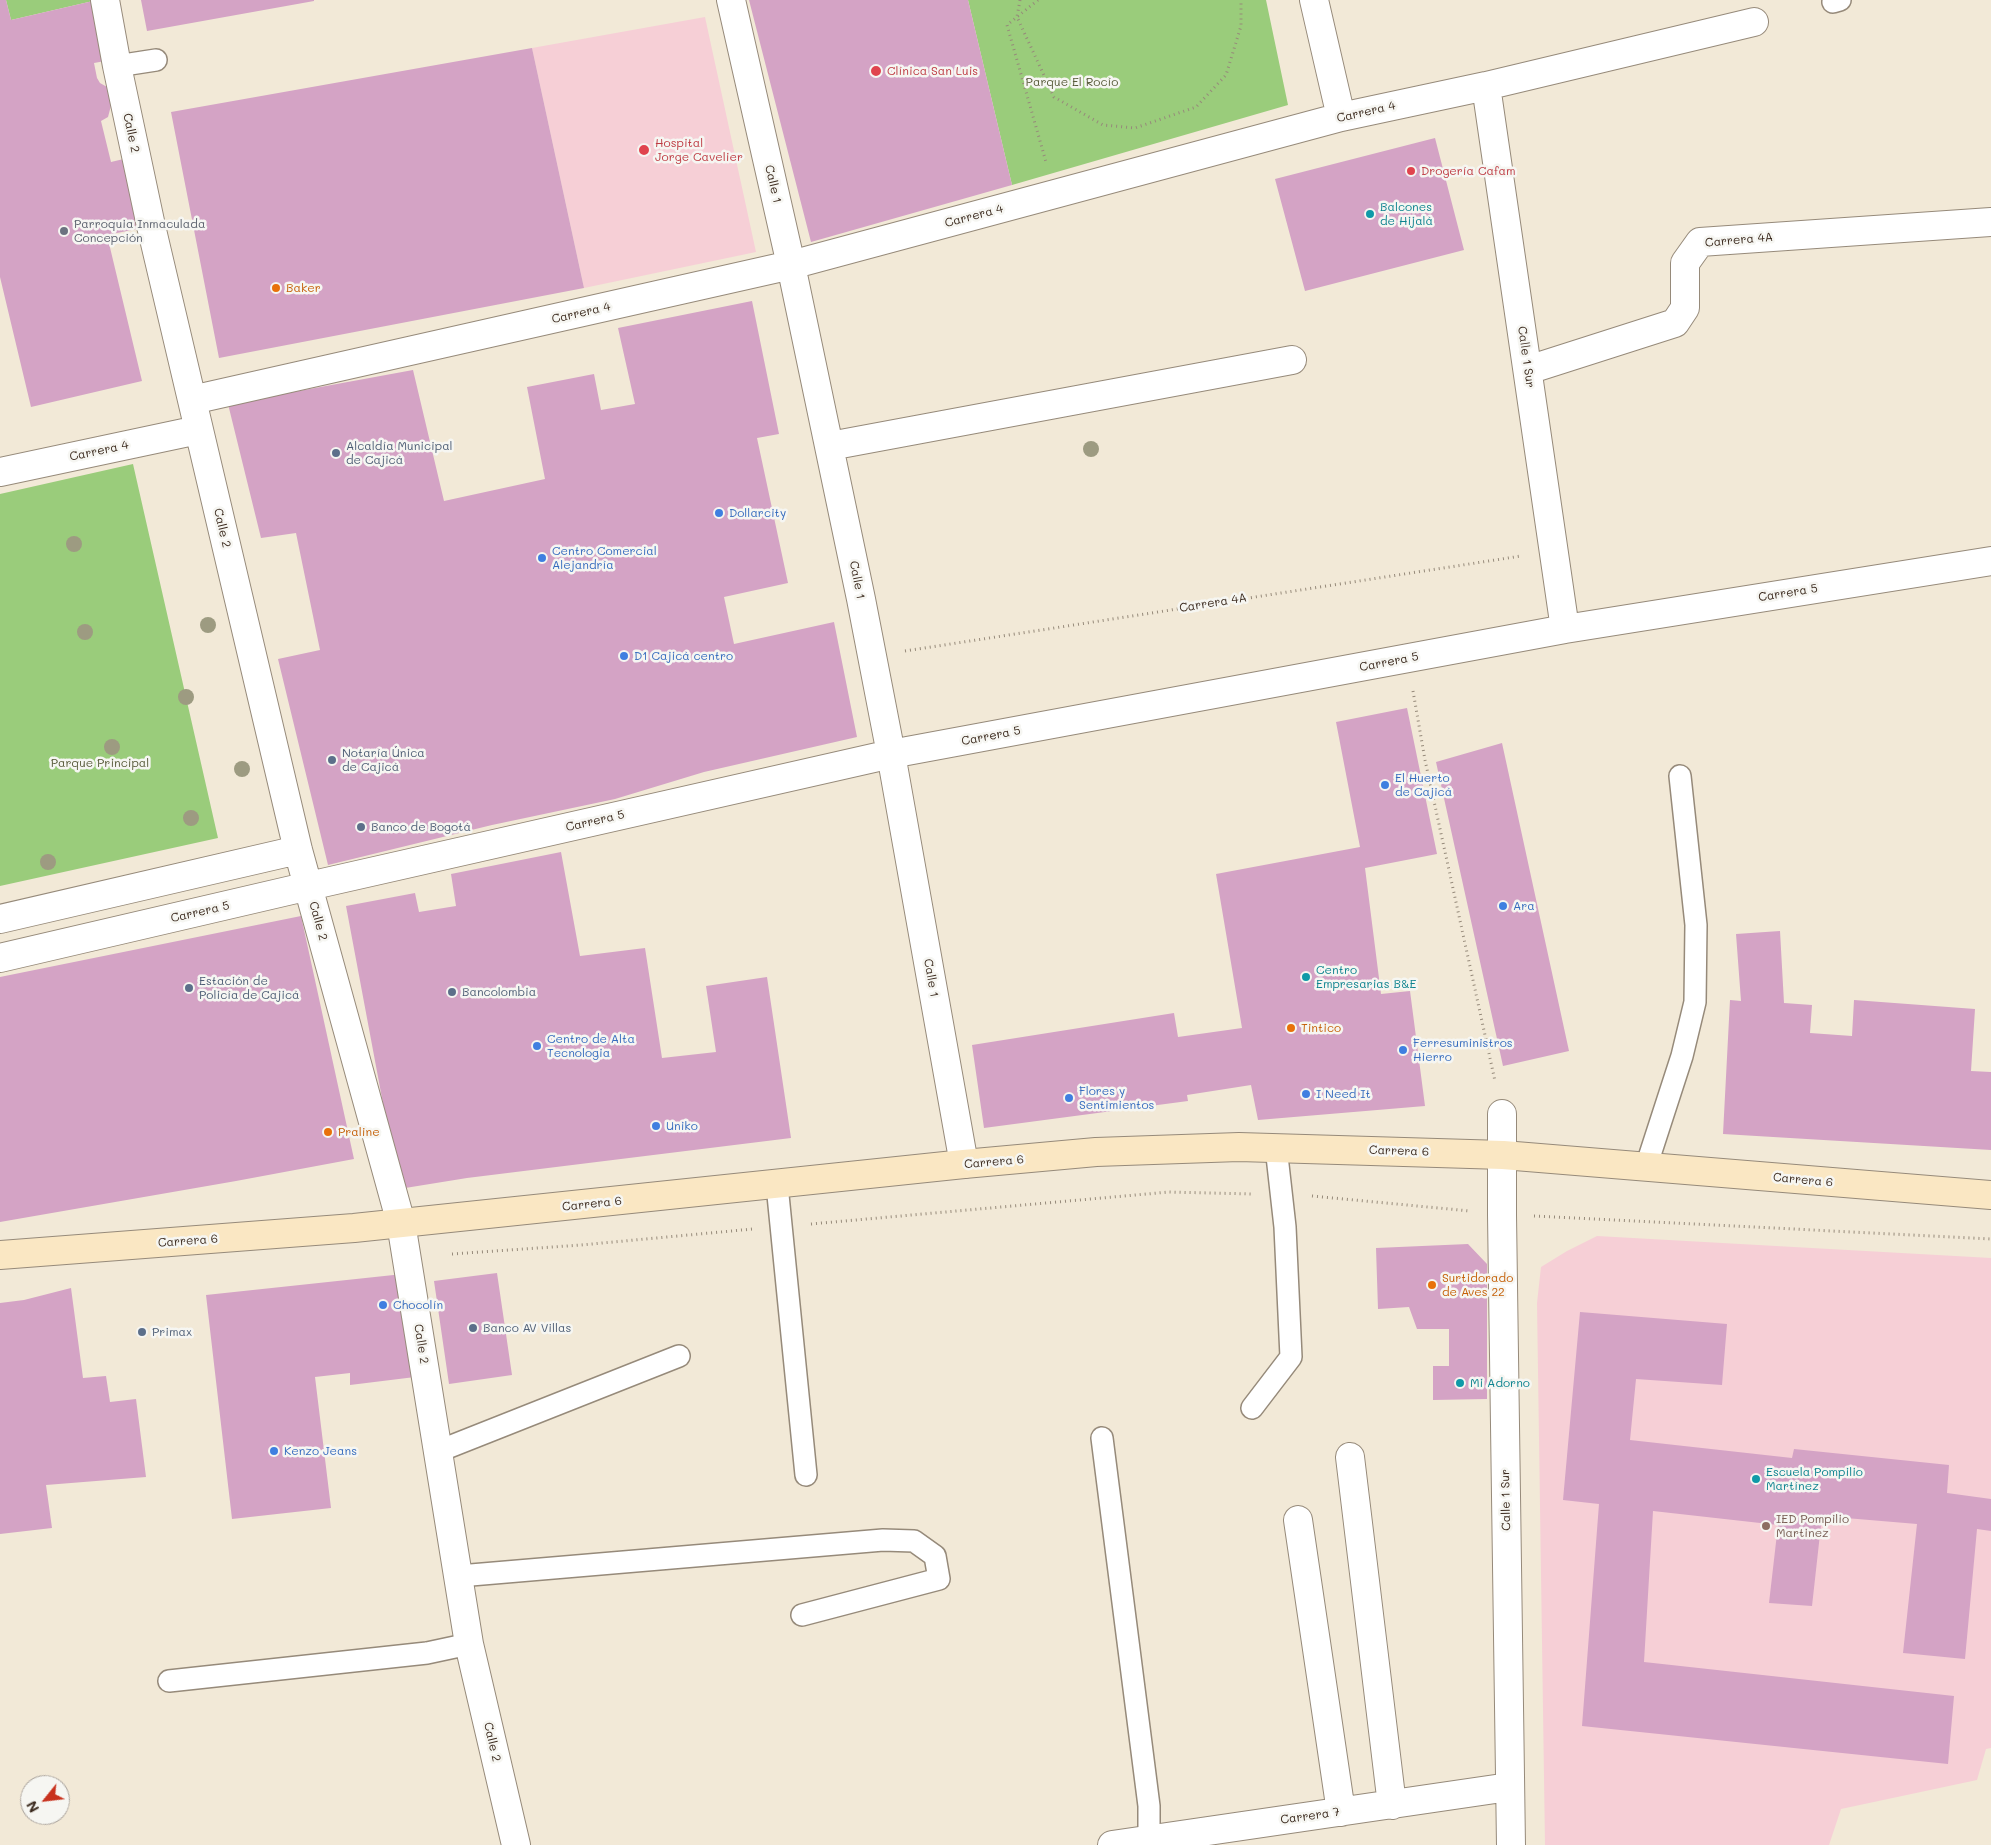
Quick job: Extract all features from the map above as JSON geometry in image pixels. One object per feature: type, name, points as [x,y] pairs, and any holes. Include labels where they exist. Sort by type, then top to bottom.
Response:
[{"type":"main road","name":"Carrera 6","points":[[0,1255],[401,1224],[964,1164],[1096,1152],[1239,1146],[1503,1155],[1991,1195]]},
{"type":"street","name":"Calle 2","points":[[105,0],[116,66],[151,226],[298,850],[401,1224],[469,1644],[516,1845]]},
{"type":"street","name":"Calle 1","points":[[731,0],[792,265],[830,446],[891,754],[964,1164]]},
{"type":"street","points":[[1314,0],[1341,117]]},
{"type":"street","name":"Carrera 4","points":[[192,400],[792,265],[1341,117],[1486,86],[1754,22]]},
{"type":"street","name":"Calle 1 Sur","points":[[1486,86],[1566,629]]},
{"type":"street","name":"Carrera 4A","points":[[1528,370],[1675,323],[1685,308],[1685,263],[1700,242],[1991,222]]},
{"type":"street","points":[[830,446],[1292,360]]},
{"type":"street","name":"Carrera 4","points":[[0,472],[198,430]]},
{"type":"street","name":"Carrera 5","points":[[0,958],[891,754],[1566,629],[1991,561]]},
{"type":"street","points":[[0,919],[298,850]]},
{"type":"street","name":"Calle 1 Sur","points":[[1502,1114],[1510,1845]]},
{"type":"street","points":[[1350,1457],[1392,1804]]},
{"type":"street","points":[[1298,1520],[1341,1812]]},
{"type":"street","name":"Carrera 7","points":[[1112,1845],[1509,1787]]},
{"type":"lane","points":[[116,66],[156,60]]},
{"type":"lane","points":[[1646,1167],[1682,1056],[1695,1002],[1696,925],[1680,776]]},
{"type":"lane","points":[[1252,1408],[1291,1356],[1285,1227],[1276,1148]]},
{"type":"lane","points":[[776,1185],[806,1475]]},
{"type":"lane","points":[[439,1451],[679,1356]]},
{"type":"lane","points":[[1102,1438],[1149,1806],[1149,1840]]},
{"type":"lane","points":[[459,1576],[883,1540],[914,1541],[935,1556],[939,1579],[802,1614]]},
{"type":"lane","points":[[168,1681],[427,1653],[469,1644]]},
{"type":"path","points":[[1020,0],[1017,17],[1054,97],[1103,125],[1135,128],[1196,107],[1226,75],[1241,26],[1241,0]]},
{"type":"path","points":[[1038,0],[1007,25],[1055,194]]},
{"type":"path","name":"Carrera 4A","points":[[872,656],[1554,550]]},
{"type":"path","points":[[1408,658],[1425,760],[1502,1114]]},
{"type":"path","points":[[1502,1214],[1991,1239]]},
{"type":"shaded area","name":"Hospital Jorge Cavelier","points":[[705,17],[756,252],[584,288],[532,48]]},
{"type":"shaded area","name":"IED Pompilio Martinez","points":[[1597,1236],[1991,1258],[1991,1748],[1986,1749],[1977,1780],[1841,1809],[1829,1845],[1545,1845],[1537,1303],[1541,1267]]},
{"type":"green space","points":[[6,0],[92,0],[93,1],[11,20]]},
{"type":"green space","name":"Parque El Rocío","points":[[968,0],[1266,0],[1288,105],[1012,185]]},
{"type":"green space","name":"Parque Principal","points":[[133,464],[218,838],[0,886],[0,494]]},
{"type":"building","name":"Parroquia Inmaculada Concepción","points":[[0,0],[6,0],[11,20],[93,1],[105,61],[94,63],[97,78],[100,83],[107,87],[113,98],[108,117],[101,121],[111,162],[132,157],[147,227],[107,235],[142,381],[31,407],[0,277]]},
{"type":"building","points":[[141,0],[314,0],[314,1],[147,31]]},
{"type":"building","name":"Clínica San Luis","points":[[749,0],[968,0],[1012,185],[811,242]]},
{"type":"building","points":[[532,48],[584,288],[219,358],[171,112]]},
{"type":"building","name":"Balcones de Hijalá","points":[[1435,138],[1464,250],[1305,291],[1275,179]]},
{"type":"building","points":[[752,301],[779,434],[757,438],[788,583],[724,597],[734,644],[834,622],[857,737],[704,772],[615,799],[492,825],[328,865],[278,659],[320,650],[296,533],[261,538],[228,404],[413,370],[444,501],[545,479],[527,387],[594,374],[601,410],[635,404],[618,328]]},
{"type":"building","points":[[1407,708],[1437,854],[1365,868],[1381,994],[1410,991],[1425,1106],[1258,1120],[1251,1085],[1187,1095],[1188,1101],[984,1128],[972,1045],[1174,1013],[1178,1037],[1242,1028],[1216,874],[1360,847],[1336,722]]},
{"type":"building","name":"Ara","points":[[1502,743],[1569,1051],[1503,1066],[1436,762]]},
{"type":"building","points":[[561,852],[580,956],[645,948],[662,1058],[716,1052],[706,986],[767,977],[791,1138],[467,1178],[399,1189],[346,906],[415,893],[419,912],[456,906],[451,874]]},
{"type":"building","points":[[301,916],[354,1159],[0,1222],[0,977]]},
{"type":"building","points":[[1780,931],[1784,1003],[1812,1005],[1810,1033],[1852,1036],[1854,1000],[1975,1009],[1971,1071],[1991,1072],[1991,1150],[1723,1134],[1730,1000],[1741,1001],[1736,934]]},
{"type":"building","name":"Surtidorado de Aves 22","points":[[1468,1244],[1487,1264],[1487,1399],[1433,1400],[1433,1366],[1449,1366],[1449,1329],[1417,1329],[1409,1307],[1378,1309],[1376,1248]]},
{"type":"building","name":"Banco AV Villas","points":[[497,1273],[512,1375],[449,1384],[434,1281]]},
{"type":"building","points":[[403,1274],[415,1377],[350,1385],[350,1373],[315,1377],[331,1508],[232,1519],[206,1295]]},
{"type":"building","points":[[71,1288],[83,1378],[106,1376],[110,1402],[136,1399],[146,1477],[46,1485],[52,1528],[0,1534],[0,1303],[24,1300]]},
{"type":"building","name":"Escuela Pompilio Martínez","points":[[1580,1312],[1727,1324],[1722,1385],[1636,1379],[1630,1440],[1792,1458],[1794,1449],[1949,1465],[1947,1493],[1991,1499],[1991,1531],[1977,1529],[1965,1659],[1903,1653],[1917,1524],[1822,1516],[1812,1606],[1769,1603],[1778,1525],[1653,1511],[1644,1662],[1954,1696],[1948,1764],[1582,1726],[1599,1504],[1563,1500]]},
{"type":"place","name":"Clínica San Luis","points":[[876,71]]},
{"type":"place","name":"Hospital Jorge Cavelier","points":[[644,150]]},
{"type":"place","name":"Drogería Cafam","points":[[1411,171]]},
{"type":"place","name":"Balcones de Hijalá","points":[[1370,214]]},
{"type":"place","name":"Parroquia Inmaculada Concepción","points":[[64,231]]},
{"type":"place","name":"Baker","points":[[276,288]]},
{"type":"place","name":"Alcaldía Municipal de Cajicá","points":[[336,453]]},
{"type":"place","name":"Dollarcity","points":[[719,513]]},
{"type":"place","name":"Centro Comercial Alejandría","points":[[542,558]]},
{"type":"place","name":"D1 Cajicá centro","points":[[624,656]]},
{"type":"place","name":"Notaría Única de Cajicá","points":[[332,760]]},
{"type":"place","name":"El Huerto de Cajicá","points":[[1385,785]]},
{"type":"place","name":"Banco de Bogotá","points":[[361,827]]},
{"type":"place","name":"Ara","points":[[1503,906]]},
{"type":"place","name":"Centro Empresarias B&E","points":[[1306,977]]},
{"type":"place","name":"Estación de Policía de Cajicá","points":[[189,988]]},
{"type":"place","name":"Bancolombia","points":[[452,992]]},
{"type":"place","name":"Tintico","points":[[1291,1028]]},
{"type":"place","name":"Centro de Alta Tecnologia","points":[[537,1046]]},
{"type":"place","name":"Ferresuministros Hierro","points":[[1403,1050]]},
{"type":"place","name":"I Need It","points":[[1306,1094]]},
{"type":"place","name":"Flores y Sentimientos","points":[[1069,1098]]},
{"type":"place","name":"Uniko","points":[[656,1126]]},
{"type":"place","name":"Praline","points":[[328,1132]]},
{"type":"place","name":"Surtidorado de Aves 22","points":[[1432,1285]]},
{"type":"place","name":"Chocolín","points":[[383,1305]]},
{"type":"place","name":"Banco AV Villas","points":[[473,1328]]},
{"type":"place","name":"Primax","points":[[142,1332]]},
{"type":"place","name":"Mi Adorno","points":[[1460,1383]]},
{"type":"place","name":"Kenzo Jeans","points":[[274,1451]]},
{"type":"place","name":"Escuela Pompilio Martínez","points":[[1756,1479]]},
{"type":"place","name":"IED Pompilio Martinez","points":[[1766,1526]]}]
